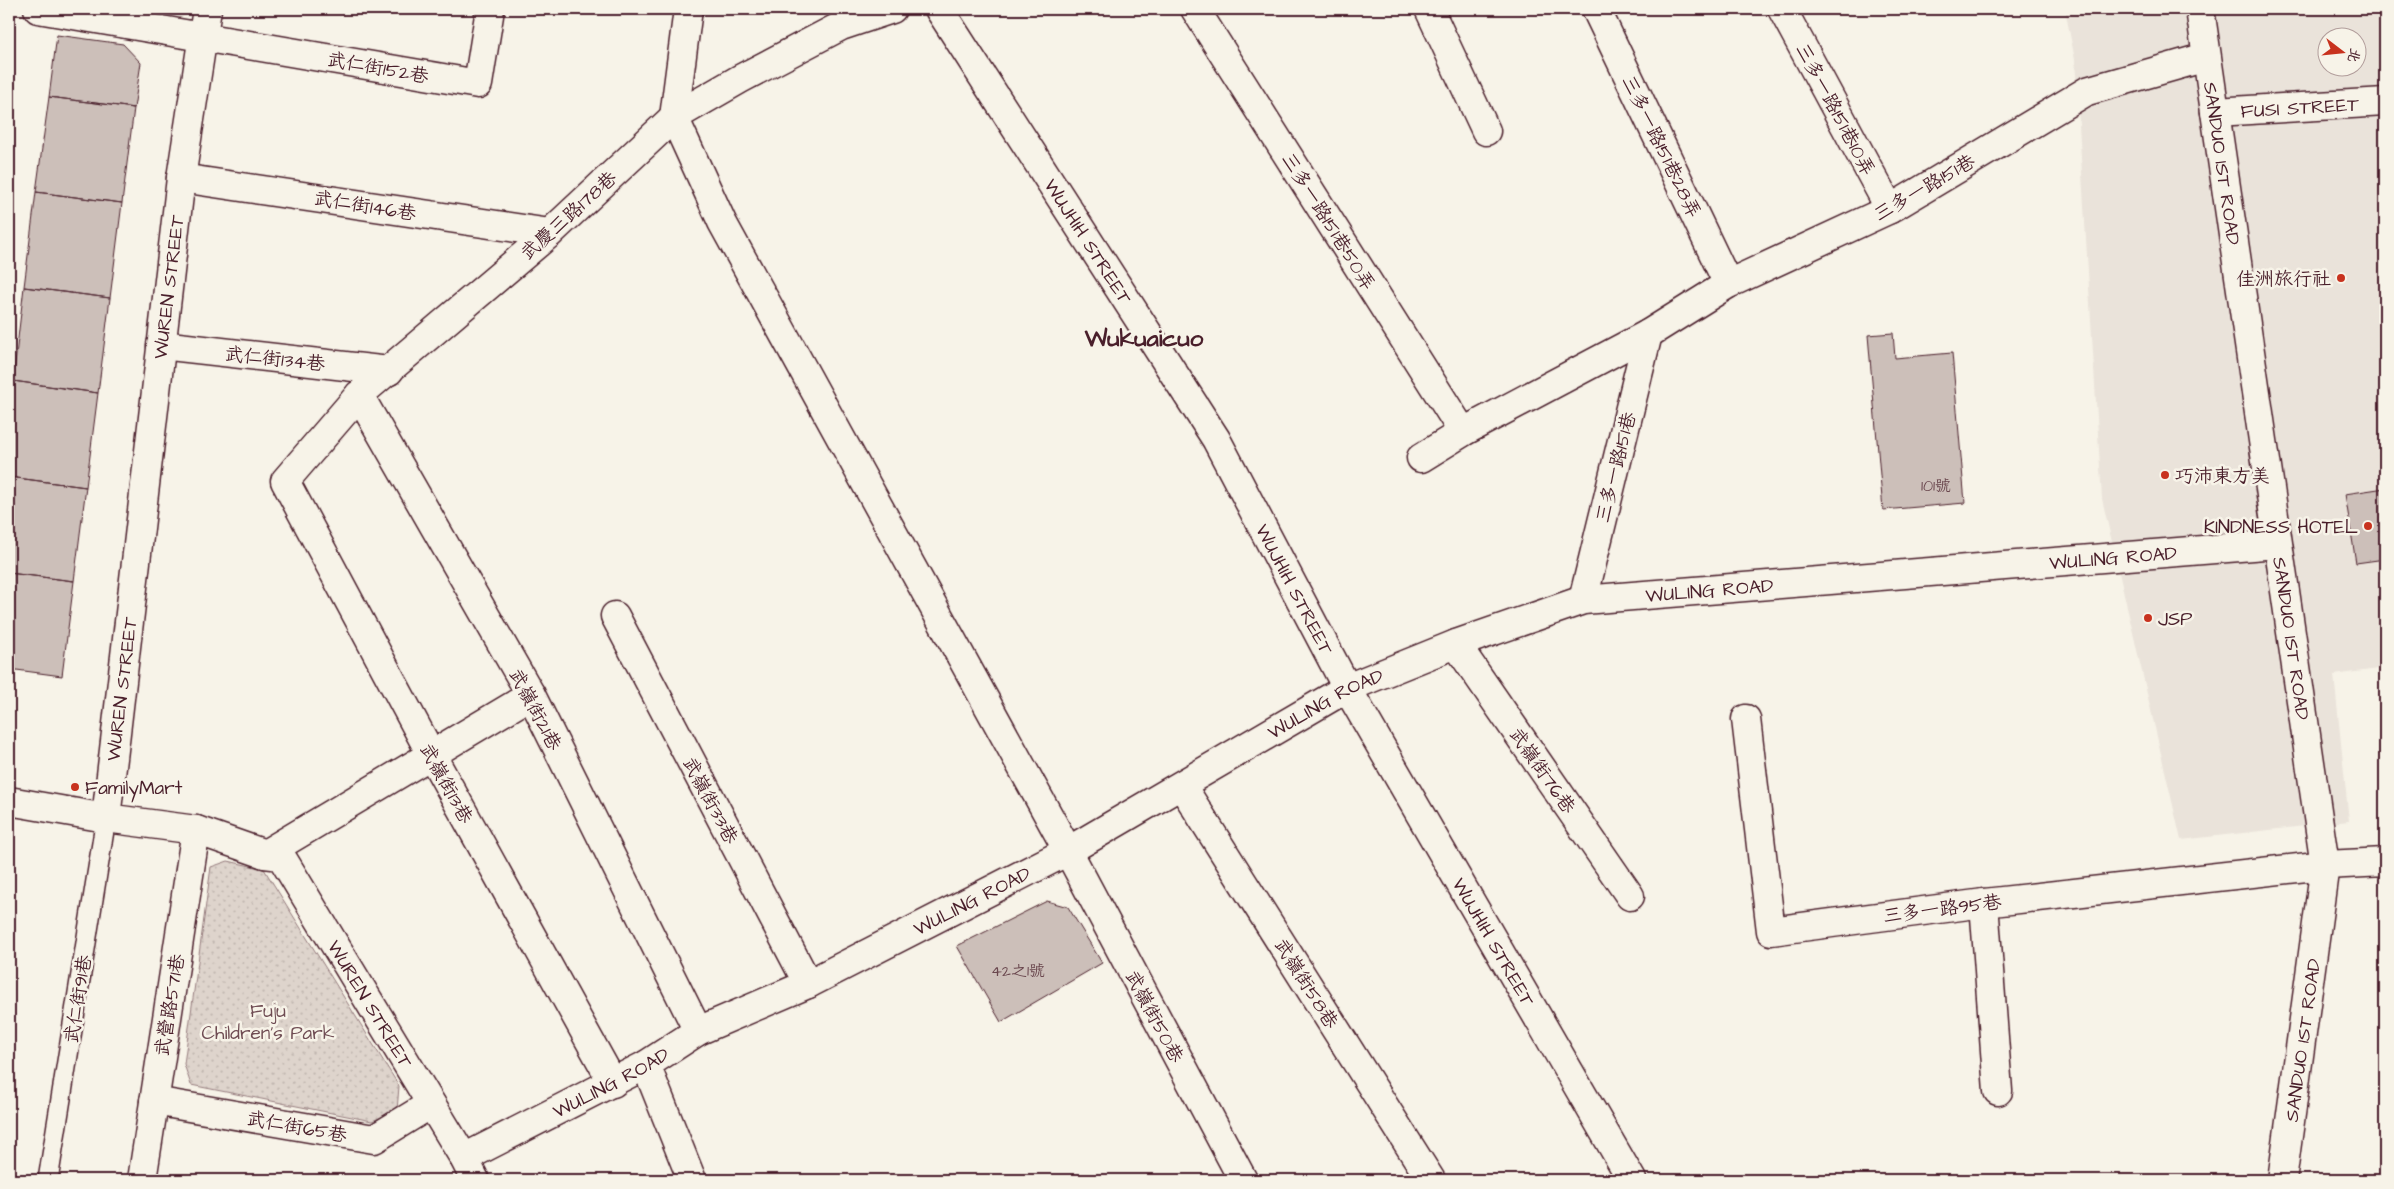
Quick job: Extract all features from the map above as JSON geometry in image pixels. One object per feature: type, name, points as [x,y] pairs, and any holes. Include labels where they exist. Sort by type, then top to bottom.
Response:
[{"type":"street","points":[[38,9],[204,36]]},
{"type":"street","name":"WUREN STREET","points":[[207,9],[181,178],[106,818],[196,830],[265,854],[281,856],[470,1169]]},
{"type":"street","name":"武仁街152巷","points":[[204,36],[478,84],[490,9]]},
{"type":"street","points":[[674,117],[688,9]]},
{"type":"street","name":"武慶三路178巷","points":[[285,481],[359,395],[550,233],[674,117],[843,18],[892,9]]},
{"type":"street","name":"WUJHIH STREET","points":[[939,9],[1216,439],[1347,688],[1632,1180]]},
{"type":"street","name":"三多一路151巷50弄","points":[[1195,9],[1463,432]]},
{"type":"street","points":[[1429,9],[1486,131]]},
{"type":"street","name":"三多一路151巷28弄","points":[[1596,9],[1728,284]]},
{"type":"street","name":"三多一路151巷10弄","points":[[1782,9],[1890,209]]},
{"type":"street","name":"SANDUO 1ST ROAD","points":[[2200,9],[2324,865],[2282,1180]]},
{"type":"street","name":"三多一路151巷","points":[[1421,458],[1463,432],[1648,334],[1728,284],[1890,209],[2087,90],[2206,57]]},
{"type":"street","name":"FUSI STREET","points":[[2215,112],[2385,102]]},
{"type":"street","name":"武嶺街50巷","points":[[674,117],[722,222],[1068,851],[1243,1180]]},
{"type":"street","name":"武仁街146巷","points":[[181,178],[550,233]]},
{"type":"street","name":"三多一路151巷","points":[[1583,600],[1648,334]]},
{"type":"street","name":"武仁街134巷","points":[[161,345],[389,371]]},
{"type":"street","name":"武嶺街21巷","points":[[359,395],[530,696],[698,1031]]},
{"type":"street","name":"武嶺街13巷","points":[[285,481],[431,754],[613,1083]]},
{"type":"street","name":"WULING ROAD","points":[[470,1169],[646,1065],[698,1031],[808,984],[1068,851],[1347,688],[1456,644],[1583,600],[2277,544]]},
{"type":"street","name":"武嶺街33巷","points":[[615,616],[808,984]]},
{"type":"street","name":"武嶺街76巷","points":[[1456,644],[1630,896]]},
{"type":"street","points":[[265,854],[530,696]]},
{"type":"street","name":"三多一路95巷","points":[[1746,719],[1771,931],[1984,903],[2324,865],[2385,862]]},
{"type":"street","name":"武嶺街58巷","points":[[1182,786],[1431,1180]]},
{"type":"street","points":[[9,802],[106,818]]},
{"type":"street","name":"武營路571巷","points":[[142,1180],[196,830]]},
{"type":"street","points":[[1984,903],[1998,1091]]},
{"type":"street","points":[[646,1065],[692,1180]]},
{"type":"street","name":"武仁街65巷","points":[[154,1101],[374,1139],[431,1104]]},
{"type":"lane","name":"武仁街91巷","points":[[48,1180],[106,818]]},
{"type":"shaded area","points":[[2065,9],[2385,9],[2385,668],[2334,675],[2349,821],[2181,840],[2102,499],[2075,60]]},
{"type":"green space","name":"Fuju Children's Park","points":[[228,861],[264,869],[399,1086],[397,1111],[372,1121],[191,1085],[184,1064],[211,867]]},
{"type":"building","points":[[57,35],[123,44],[141,63],[134,108],[49,97]]},
{"type":"building","points":[[49,97],[134,108],[122,203],[36,192]]},
{"type":"building","points":[[36,192],[122,203],[110,298],[24,287]]},
{"type":"building","points":[[24,287],[110,298],[98,393],[13,381]]},
{"type":"building","points":[[1893,333],[1895,358],[1952,353],[1965,503],[1883,510],[1868,335]]},
{"type":"building","points":[[13,381],[98,393],[86,487],[9,477],[9,411]]},
{"type":"building","points":[[9,477],[86,487],[74,581],[9,573]]},
{"type":"building","name":"KINDNESS HOTEL","points":[[2385,488],[2385,559],[2356,563],[2345,494]]},
{"type":"building","points":[[9,573],[74,581],[62,676],[9,669]]},
{"type":"building","points":[[2385,694],[2385,726],[2382,695]]},
{"type":"building","points":[[1047,901],[1068,907],[1102,963],[1001,1022],[957,946]]},
{"type":"place","name":"佳洲旅行社","points":[[2341,278]]},
{"type":"place","name":"巧沛東方美","points":[[2165,475]]},
{"type":"place","name":"KINDNESS HOTEL","points":[[2368,526]]},
{"type":"place","name":"JSP","points":[[2148,618]]},
{"type":"place","name":"FamilyMart","points":[[75,787]]},
{"type":"district","name":"Wukuaicuo","points":[[1144,338]]}]
